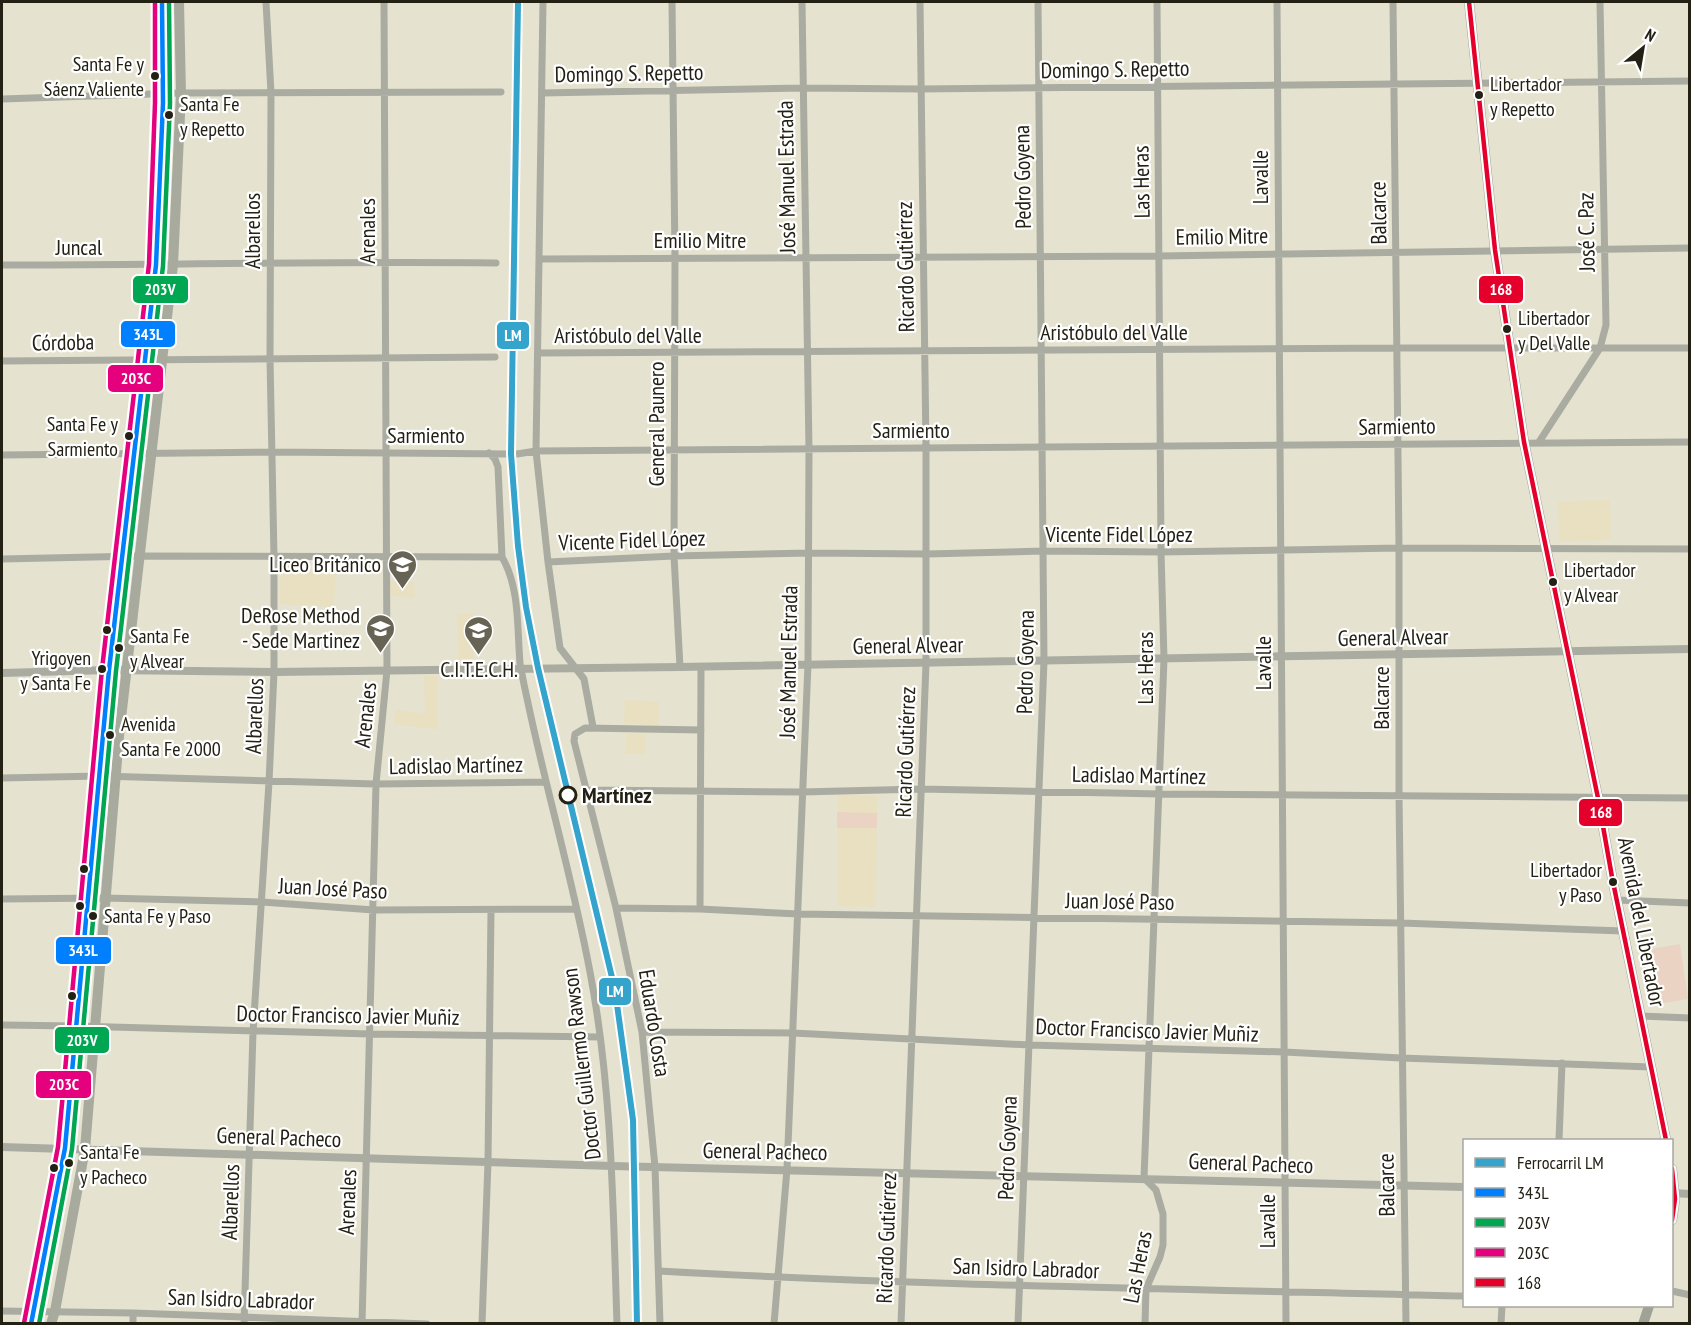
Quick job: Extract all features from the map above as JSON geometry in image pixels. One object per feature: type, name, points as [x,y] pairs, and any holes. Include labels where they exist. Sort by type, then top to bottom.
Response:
[{"type":"main road","points":[[31,1323],[65,1148],[109,670],[156,265],[163,93],[162,2]]},
{"type":"main road","points":[[51,1323],[85,1149],[126,671],[173,264],[181,93],[179,2]]},
{"type":"main road","name":"Avenida del Libertador","points":[[1469,2],[1495,250],[1524,442],[1666,1139]]},
{"type":"main road","points":[[1643,1323],[1647,1307]]},
{"type":"street","name":"Albarellos","points":[[244,1320],[253,1032],[274,672],[270,359],[270,93],[266,2]]},
{"type":"street","name":"Arenales","points":[[362,1322],[376,784],[387,670],[384,2]]},
{"type":"street","points":[[543,2],[537,451],[548,562],[560,648],[584,679],[593,727],[701,730]]},
{"type":"street","name":"General Paunero","points":[[672,2],[675,259],[674,556],[680,667]]},
{"type":"street","name":"José Manuel Estrada","points":[[774,1323],[787,1169],[808,664],[809,449],[802,2]]},
{"type":"street","name":"Ricardo Gutiérrez","points":[[901,1323],[926,663],[927,554],[920,2]]},
{"type":"street","name":"Pedro Goyena","points":[[1018,1323],[1044,661],[1038,2]]},
{"type":"street","name":"Las Heras","points":[[1145,1323],[1146,1289],[1163,1245],[1163,1214],[1156,1190],[1144,1179],[1164,659],[1161,552],[1157,2]]},
{"type":"street","name":"Lavalle","points":[[1277,2],[1278,445],[1286,1323]]},
{"type":"street","name":"Balcarce","points":[[1393,2],[1399,548],[1401,1058],[1406,1323]]},
{"type":"street","name":"José C. Paz","points":[[1539,442],[1600,348],[1606,325],[1600,2]]},
{"type":"street","name":"Domingo S. Repetto","points":[[542,93],[802,88],[920,89],[1689,81]]},
{"type":"street","points":[[2,99],[163,93],[501,92]]},
{"type":"street","name":"Emilio Mitre","points":[[540,259],[1160,256],[1689,248]]},
{"type":"street","points":[[156,265],[385,261],[496,263]]},
{"type":"street","name":"Juncal","points":[[2,265],[156,265]]},
{"type":"street","name":"Aristóbulo del Valle","points":[[539,353],[1689,348]]},
{"type":"street","points":[[162,358],[495,357]]},
{"type":"street","name":"Córdoba","points":[[2,361],[162,358]]},
{"type":"street","name":"Sarmiento","points":[[2,455],[271,452],[517,454],[537,451],[1689,442]]},
{"type":"street","name":"Doctor Guillermo Rawson","points":[[489,453],[498,466],[502,556],[510,569],[515,594],[521,668],[544,782],[590,972],[600,1036],[612,1166],[617,1323]]},
{"type":"street","name":"Vicente Fidel López","points":[[548,562],[674,556],[1044,551],[1280,551],[1399,548],[1689,549]]},
{"type":"street","points":[[2,560],[139,555],[502,556]]},
{"type":"street","name":"General Alvear","points":[[2,673],[109,670],[274,672],[701,667],[1689,649]]},
{"type":"street","points":[[700,909],[701,667]]},
{"type":"street","name":"Eduardo Costa","points":[[593,727],[585,728],[575,734],[575,747],[616,908],[642,1032],[655,1167],[660,1323]]},
{"type":"street","name":"Ladislao Martínez","points":[[2,778],[100,776],[376,784],[544,782]]},
{"type":"street","name":"Ladislao Martínez","points":[[587,789],[802,792],[921,789],[1160,794],[1689,798]]},
{"type":"street","name":"Juan José Paso","points":[[2,899],[105,898],[262,902],[374,910],[576,909]]},
{"type":"street","points":[[1617,900],[1689,903]]},
{"type":"street","name":"Juan José Paso","points":[[616,908],[798,914],[1401,923],[1623,930]]},
{"type":"street","points":[[482,1323],[488,1162],[491,911]]},
{"type":"street","points":[[1641,1016],[1689,1018]]},
{"type":"street","name":"Doctor Francisco Javier Muñiz","points":[[2,1026],[95,1026],[370,1034],[600,1036]]},
{"type":"street","name":"Doctor Francisco Javier Muñiz","points":[[642,1032],[793,1033],[1029,1045],[1651,1066]]},
{"type":"street","points":[[1559,1139],[1562,1064]]},
{"type":"street","name":"General Pacheco","points":[[2,1147],[612,1166],[1463,1187]]},
{"type":"street","points":[[1673,1193],[1689,1194]]},
{"type":"street","name":"San Isidro Labrador","points":[[659,1271],[1019,1286],[1463,1296]]},
{"type":"street","points":[[1673,1291],[1689,1295]]},
{"type":"street","points":[[1501,1323],[1502,1307]]},
{"type":"street","name":"San Isidro Labrador","points":[[2,1311],[133,1313],[244,1320],[427,1323]]},
{"type":"street","points":[[133,1313],[133,1323]]},
{"type":"shaded area","points":[[1610,500],[1611,540],[1559,541],[1558,501]]},
{"type":"shaded area","points":[[281,571],[336,572],[334,607],[279,604]]},
{"type":"shaded area","name":"Liceo Británico","points":[[390,581],[414,582],[415,597],[390,596]]},
{"type":"shaded area","points":[[473,613],[474,659],[458,659],[457,614]]},
{"type":"shaded area","points":[[424,676],[437,676],[438,730],[394,724],[395,709],[425,714]]},
{"type":"shaded area","points":[[625,700],[659,701],[658,725],[624,724]]},
{"type":"shaded area","points":[[626,733],[646,734],[645,754],[625,753]]},
{"type":"shaded area","points":[[838,795],[877,796],[876,907],[837,906]]},
{"type":"shaded area","points":[[837,812],[877,813],[877,828],[837,828]]},
{"type":"shaded area","points":[[1680,944],[1688,999],[1659,1004],[1651,949]]},
{"type":"rail line","name":"LM","points":[[518,2],[511,454],[518,546],[526,607],[538,668],[615,990],[633,1120],[637,1324]]},
{"type":"transit line","name":"203C","points":[[24,1323],[58,1147],[102,669],[149,264],[155,103],[155,2]]},
{"type":"transit line","name":"343L","points":[[31,1324],[65,1148],[109,670],[156,265],[163,103],[162,2]]},
{"type":"transit line","name":"203V","points":[[39,1324],[72,1149],[116,671],[163,266],[170,103],[169,2]]},
{"type":"transit line","name":"168","points":[[1469,2],[1495,250],[1524,442],[1666,1139]]},
{"type":"transit line","name":"168","points":[[1673,1179],[1675,1199],[1673,1213]]},
{"type":"place","name":"Santa Fe y Sáenz Valiente","points":[[155,76]]},
{"type":"place","name":"Libertador y Repetto","points":[[1479,95]]},
{"type":"place","name":"Santa Fe y Repetto","points":[[169,115]]},
{"type":"place","name":"Libertador y Del Valle","points":[[1507,329]]},
{"type":"place","name":"Santa Fe y Sarmiento","points":[[129,436]]},
{"type":"place","name":"Libertador y Alvear","points":[[1553,582]]},
{"type":"place","name":"Liceo Británico","points":[[402,590]]},
{"type":"place","name":"Santa Fe y Alvear","points":[[119,648]]},
{"type":"place","name":"DeRose Method - Sede Martinez","points":[[381,654]]},
{"type":"place","name":"C.I.T.E.C.H.","points":[[479,656]]},
{"type":"place","name":"Yrigoyen y Santa Fe","points":[[102,669]]},
{"type":"place","name":"Avenida Santa Fe 2000","points":[[110,735]]},
{"type":"place","name":"Martínez","points":[[568,795]]},
{"type":"place","name":"Libertador y Paso","points":[[1613,882]]},
{"type":"place","name":"Santa Fe y Paso","points":[[93,916]]},
{"type":"place","name":"Santa Fe y Pacheco","points":[[69,1163]]}]
